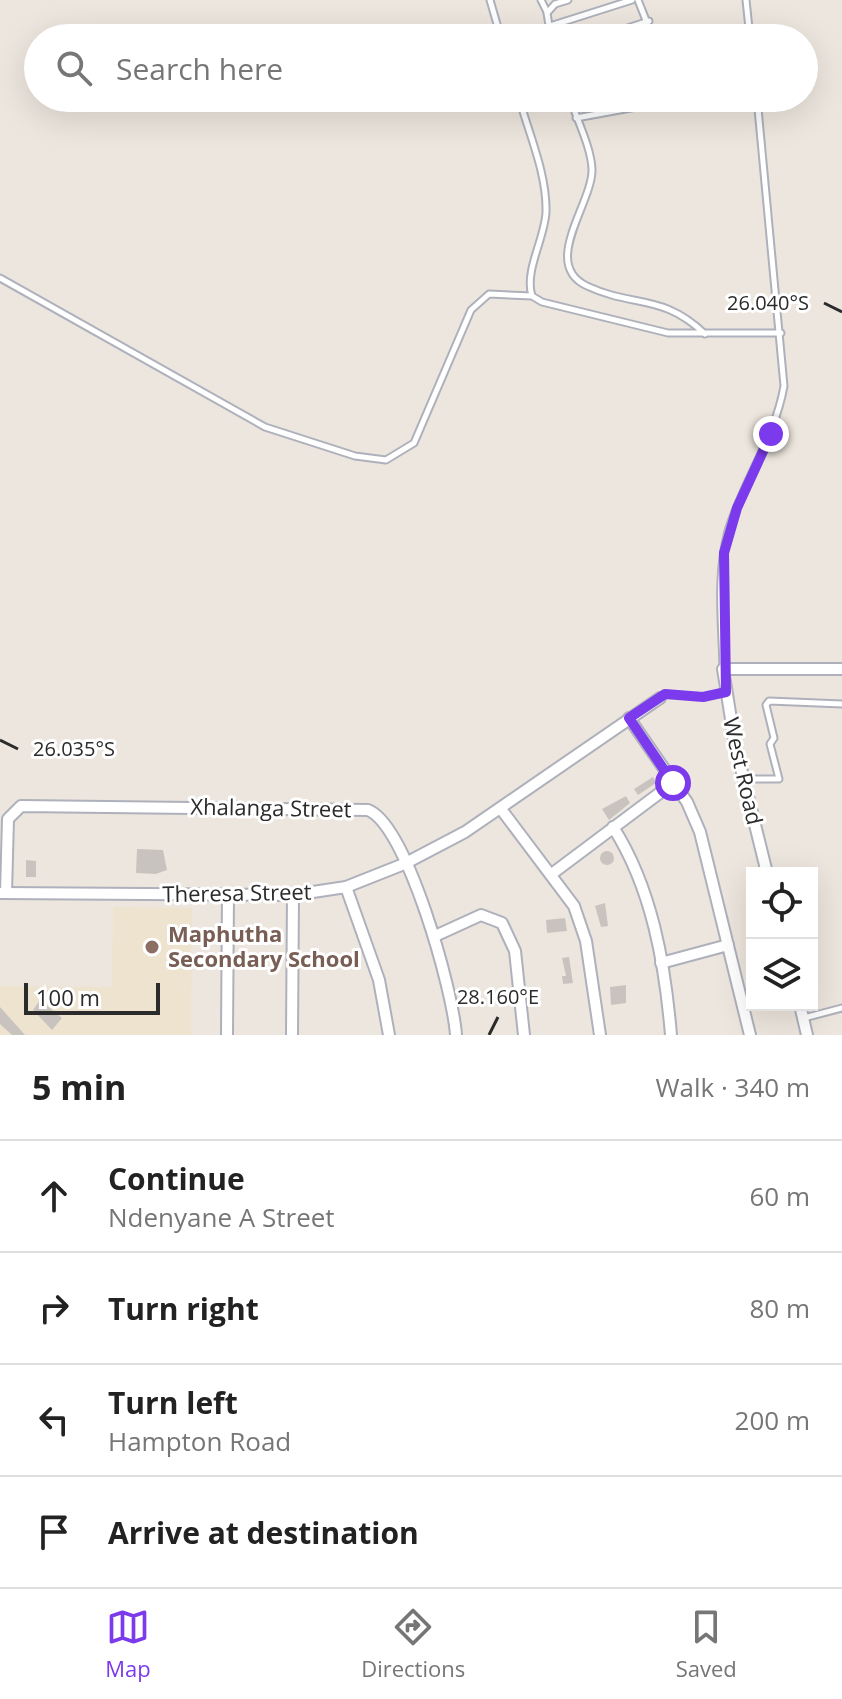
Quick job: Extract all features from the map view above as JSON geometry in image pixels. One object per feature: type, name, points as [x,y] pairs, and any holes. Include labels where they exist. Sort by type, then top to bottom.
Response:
[{"type":"street","points":[[723,669],[842,669]]},
{"type":"street","name":"West Road","points":[[723,669],[744,779],[766,867]]},
{"type":"street","name":"Theresa Street","points":[[3,893],[293,895],[346,887],[404,864],[501,809],[660,698]]},
{"type":"street","points":[[629,718],[687,802],[700,832],[750,1035]]},
{"type":"street","points":[[553,873],[673,783]]},
{"type":"street","name":"Xhalanga Street","points":[[3,893],[8,819],[16,808],[368,810],[382,818],[435,936],[450,985],[456,1035]]},
{"type":"street","points":[[501,809],[553,873],[581,921],[600,1035]]},
{"type":"street","points":[[613,827],[640,878],[661,963],[671,1035]]},
{"type":"street","points":[[346,887],[379,980],[389,1035]]},
{"type":"street","points":[[227,1035],[228,895]]},
{"type":"street","points":[[292,1035],[293,895]]},
{"type":"street","points":[[435,936],[481,915],[502,923],[512,938],[515,951],[524,1035]]},
{"type":"street","points":[[661,963],[728,945]]},
{"type":"street","points":[[801,1011],[807,1035]]},
{"type":"lane","points":[[490,0],[497,24]]},
{"type":"lane","points":[[541,0],[547,13],[547,24]]},
{"type":"lane","points":[[547,13],[555,4],[568,0]]},
{"type":"lane","points":[[556,24],[632,0]]},
{"type":"lane","points":[[638,0],[650,24]]},
{"type":"lane","points":[[746,0],[749,24]]},
{"type":"lane","points":[[640,24],[649,21]]},
{"type":"lane","points":[[523,112],[545,196],[543,233],[530,284],[532,296]]},
{"type":"lane","points":[[574,112],[592,170],[569,244],[570,270],[575,278],[593,289],[677,311],[705,334]]},
{"type":"lane","points":[[576,118],[609,112]]},
{"type":"lane","points":[[723,669],[724,553],[737,508],[779,412],[784,386],[758,112]]},
{"type":"lane","points":[[0,278],[265,427],[355,456],[386,460],[414,443],[475,302],[489,294],[532,296],[542,302],[645,328],[705,334],[781,333]]},
{"type":"lane","points":[[744,779],[779,779],[770,744],[774,738],[766,705],[769,701],[842,704]]},
{"type":"lane","points":[[803,1018],[842,1008]]},
{"type":"path","points":[[660,698],[670,694],[703,697],[726,692]]},
{"type":"shaded area","name":"Maphutha Secondary School","points":[[113,907],[192,908],[191,1035],[0,1035],[0,986],[112,987]]},
{"type":"building","points":[[653,777],[656,783],[638,795],[634,789]]},
{"type":"building","points":[[626,796],[630,803],[609,820],[602,809]]},
{"type":"building","points":[[137,849],[163,850],[167,870],[156,874],[136,873]]},
{"type":"building","points":[[607,851],[614,858],[607,865],[600,858]]},
{"type":"building","points":[[26,860],[36,861],[36,877],[26,877]]},
{"type":"building","points":[[605,903],[608,926],[601,927],[595,906]]},
{"type":"building","points":[[565,918],[567,931],[547,933],[546,920]]},
{"type":"building","points":[[569,957],[573,983],[563,984],[562,976],[566,976],[562,958]]},
{"type":"building","points":[[626,985],[626,1003],[611,1005],[610,987]]},
{"type":"building","points":[[40,1000],[62,1018],[52,1030],[33,1010]]},
{"type":"building","points":[[0,1007],[25,1035],[12,1035],[0,1024]]},
{"type":"place","name":"Maphutha Secondary School","points":[[152,947]]},
{"type":"route","points":[[673,783],[629,718],[665,694],[703,697],[726,692],[721,580],[724,553],[737,508],[771,434]]}]
